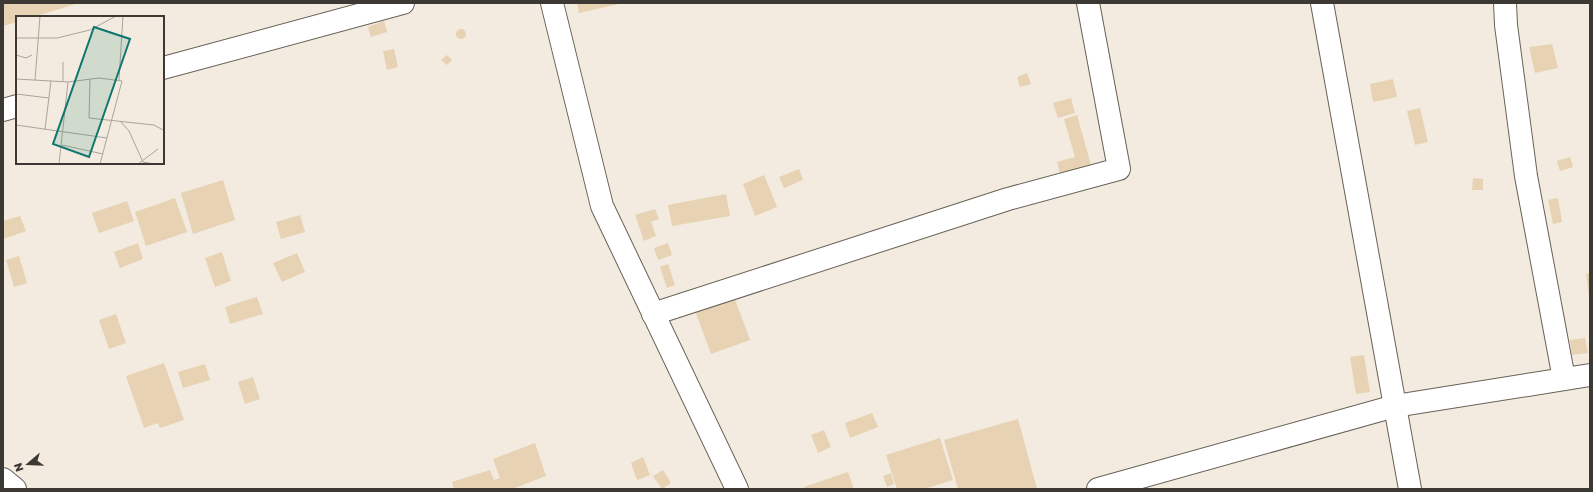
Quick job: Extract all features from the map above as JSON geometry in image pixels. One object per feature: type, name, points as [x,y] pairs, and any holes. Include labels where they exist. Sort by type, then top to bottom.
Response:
[{"type":"street","points":[[164,68],[403,3]]},
{"type":"street","points":[[552,3],[602,206],[737,489]]},
{"type":"street","points":[[653,314],[1008,199],[1119,169],[1088,3]]},
{"type":"street","points":[[1322,3],[1410,489]]},
{"type":"street","points":[[1505,3],[1506,25],[1526,176],[1564,379]]},
{"type":"street","points":[[3,110],[16,106]]},
{"type":"street","points":[[1098,489],[1395,406],[1590,375]]},
{"type":"street","points":[[3,479],[15,489]]},
{"type":"building","points":[[3,3],[79,3],[36,16],[16,16],[16,22],[3,26]]},
{"type":"building","points":[[577,3],[619,3],[619,4],[579,13]]},
{"type":"building","points":[[384,21],[387,32],[371,37],[368,27]]},
{"type":"building","points":[[459,29],[463,29],[466,34],[463,39],[459,39],[456,36],[456,32]]},
{"type":"building","points":[[1552,44],[1558,68],[1535,73],[1529,47]]},
{"type":"building","points":[[394,49],[398,67],[387,70],[383,51]]},
{"type":"building","points":[[447,55],[452,60],[447,65],[441,60]]},
{"type":"building","points":[[1027,73],[1031,84],[1020,87],[1017,77]]},
{"type":"building","points":[[1393,79],[1397,97],[1373,102],[1370,84]]},
{"type":"building","points":[[1071,98],[1075,113],[1058,118],[1053,103]]},
{"type":"building","points":[[1420,108],[1428,142],[1415,145],[1407,111]]},
{"type":"building","points":[[1077,115],[1091,165],[1060,174],[1057,162],[1075,157],[1064,119]]},
{"type":"building","points":[[1570,157],[1573,167],[1560,171],[1557,161]]},
{"type":"building","points":[[799,169],[803,180],[784,188],[779,177]]},
{"type":"building","points":[[764,175],[777,207],[755,216],[743,184]]},
{"type":"building","points":[[1473,178],[1483,179],[1483,190],[1472,190]]},
{"type":"building","points":[[223,180],[235,220],[193,234],[181,193]]},
{"type":"building","points":[[726,194],[730,216],[672,226],[668,205]]},
{"type":"building","points":[[175,198],[187,232],[146,246],[135,212]]},
{"type":"building","points":[[1558,198],[1562,222],[1553,224],[1548,200]]},
{"type":"building","points":[[127,201],[134,221],[99,233],[92,213]]},
{"type":"building","points":[[655,209],[659,219],[651,222],[656,236],[644,241],[635,215]]},
{"type":"building","points":[[300,215],[305,232],[281,239],[276,222]]},
{"type":"building","points":[[20,216],[26,231],[3,239],[3,221]]},
{"type":"building","points":[[138,243],[143,259],[120,268],[114,252]]},
{"type":"building","points":[[668,243],[672,255],[658,260],[654,248]]},
{"type":"building","points":[[222,252],[231,281],[215,287],[205,258]]},
{"type":"building","points":[[297,253],[305,272],[282,282],[273,263]]},
{"type":"building","points":[[19,256],[27,283],[14,287],[6,260]]},
{"type":"building","points":[[668,264],[675,285],[667,288],[660,267]]},
{"type":"building","points":[[1590,273],[1590,295],[1589,295],[1586,274]]},
{"type":"building","points":[[733,294],[750,340],[711,354],[694,308]]},
{"type":"building","points":[[257,297],[263,314],[230,324],[225,307]]},
{"type":"building","points":[[116,314],[126,343],[109,349],[99,320]]},
{"type":"building","points":[[1585,338],[1588,353],[1572,355],[1570,340]]},
{"type":"building","points":[[1364,355],[1370,392],[1356,394],[1350,357]]},
{"type":"building","points":[[164,363],[184,420],[160,428],[158,423],[144,428],[126,376]]},
{"type":"building","points":[[205,364],[210,380],[183,388],[178,372]]},
{"type":"building","points":[[253,377],[260,399],[245,404],[238,382]]},
{"type":"building","points":[[872,413],[878,427],[850,438],[845,423]]},
{"type":"building","points":[[1018,419],[1037,489],[958,489],[944,440]]},
{"type":"building","points":[[824,430],[831,447],[818,453],[811,435]]},
{"type":"building","points":[[940,438],[953,480],[924,489],[897,489],[886,455]]},
{"type":"building","points":[[535,443],[546,476],[512,489],[454,489],[452,482],[490,470],[494,480],[500,478],[493,459]]},
{"type":"building","points":[[643,457],[650,475],[637,480],[631,463]]},
{"type":"building","points":[[663,470],[671,483],[662,489],[653,476]]},
{"type":"building","points":[[848,472],[854,489],[805,489],[804,487]]},
{"type":"building","points":[[891,473],[894,484],[887,487],[883,476]]}]
